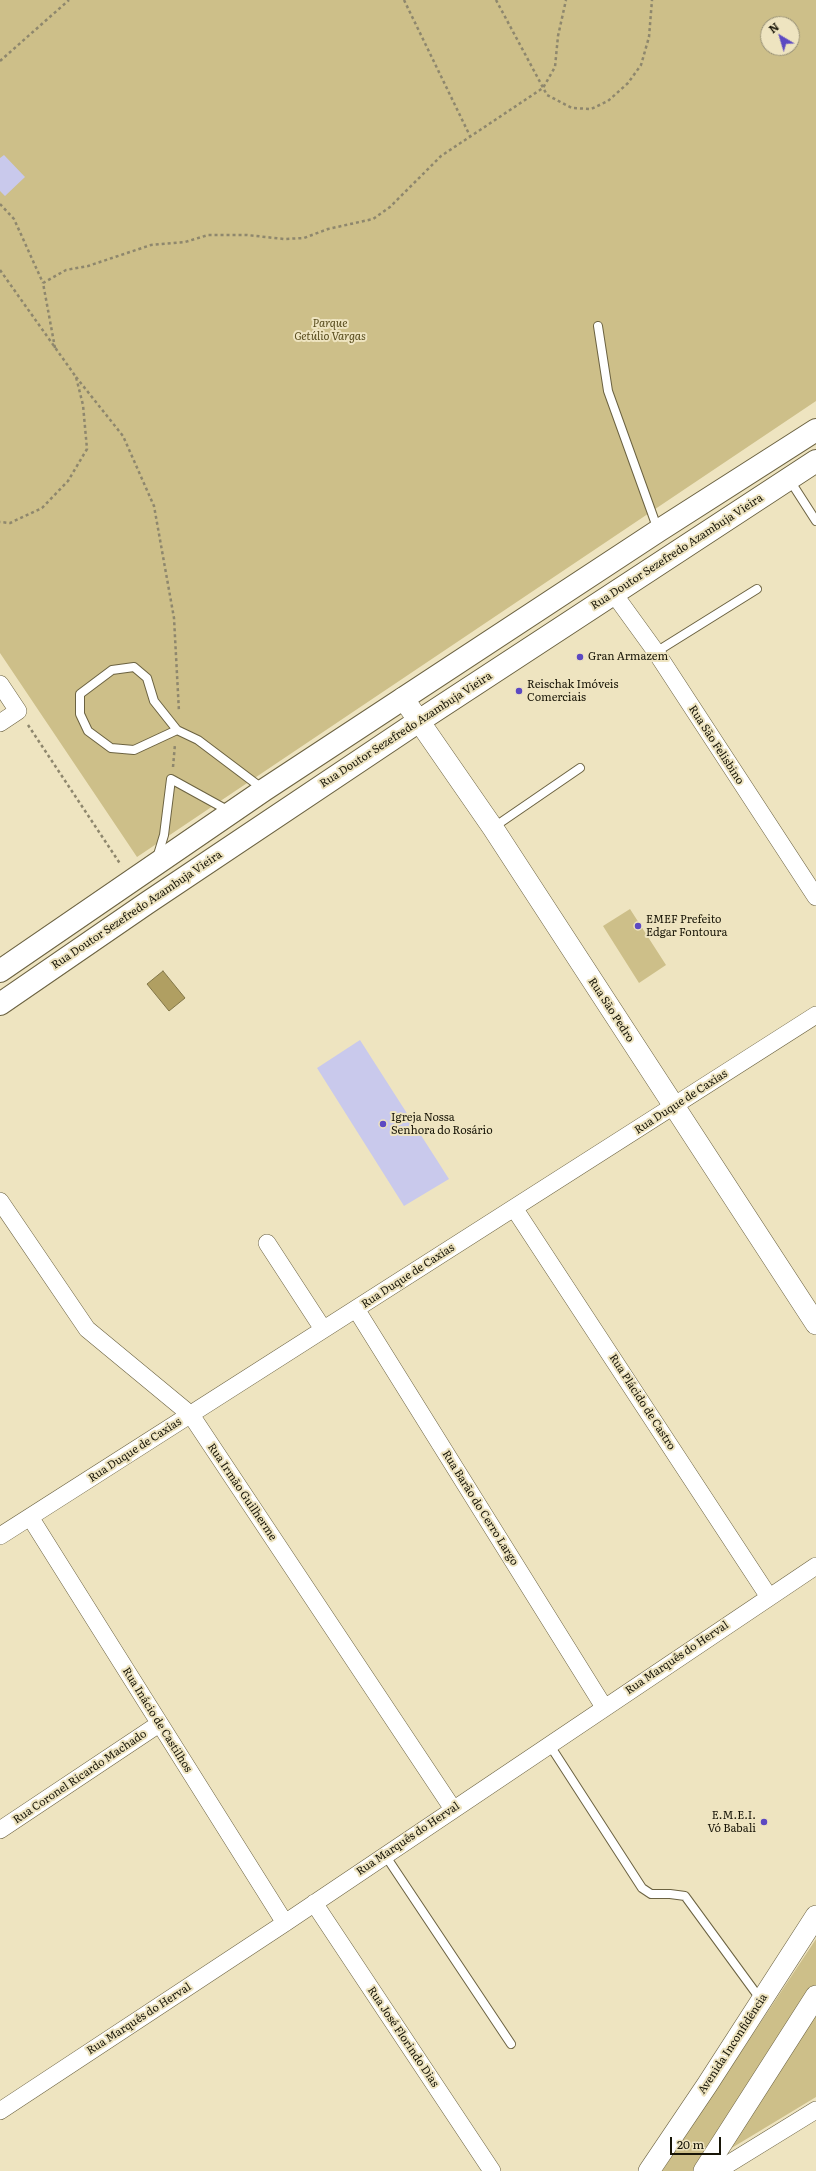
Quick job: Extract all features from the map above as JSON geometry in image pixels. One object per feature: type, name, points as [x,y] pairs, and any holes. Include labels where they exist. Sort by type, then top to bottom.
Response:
[{"type":"main road","points":[[0,971],[264,790],[658,530],[816,430]]},
{"type":"main road","name":"Rua Doutor Sezefredo Azambuja Vieira","points":[[0,1004],[153,899],[419,721],[816,461]]},
{"type":"street","name":"Rua São Felisbino","points":[[614,594],[656,652],[816,897]]},
{"type":"street","points":[[0,684],[18,711],[0,723]]},
{"type":"street","name":"Rua São Pedro","points":[[403,698],[493,828],[673,1107],[816,1324]]},
{"type":"street","name":"Rua Duque de Caxias","points":[[0,1536],[816,1015]]},
{"type":"street","name":"Rua Irmão Guilherme","points":[[0,1201],[87,1329],[191,1415],[453,1809]]},
{"type":"street","name":"Rua Plácido de Castro","points":[[514,1208],[769,1597]]},
{"type":"street","points":[[266,1243],[323,1329]]},
{"type":"street","name":"Rua Barão do Cerro Largo","points":[[356,1309],[604,1707]]},
{"type":"street","name":"Rua Inácio de Castilhos","points":[[30,1518],[285,1922]]},
{"type":"street","name":"Rua Marquês do Herval","points":[[0,2110],[314,1903],[816,1566]]},
{"type":"street","name":"Rua Coronel Ricardo Machado","points":[[0,1830],[159,1724]]},
{"type":"street","name":"Rua José Florindo Dias","points":[[314,1903],[492,2171]]},
{"type":"street","name":"Avenida Inconfidência","points":[[649,2171],[816,1916]]},
{"type":"street","points":[[704,2171],[816,1996]]},
{"type":"street","points":[[716,2171],[816,2110]]},
{"type":"lane","points":[[598,326],[608,391],[658,530]]},
{"type":"lane","points":[[789,478],[816,521]]},
{"type":"lane","points":[[656,652],[757,589]]},
{"type":"lane","points":[[177,730],[134,750],[111,748],[88,731],[80,714],[80,694],[112,670],[134,667],[147,678],[154,701],[177,730],[198,740],[264,790]]},
{"type":"lane","points":[[493,828],[580,768]]},
{"type":"lane","points":[[155,864],[164,835],[171,779],[231,813]]},
{"type":"lane","points":[[549,1744],[642,1888],[651,1894],[685,1896],[762,2000]]},
{"type":"lane","points":[[385,1855],[511,2044]]},
{"type":"path","points":[[0,61],[69,0]]},
{"type":"path","points":[[404,0],[470,136]]},
{"type":"path","points":[[496,0],[547,95],[572,108],[591,108],[608,101],[628,83],[641,65],[649,37],[652,0]]},
{"type":"path","points":[[43,283],[66,270],[88,266],[151,245],[185,242],[208,235],[225,234],[273,236],[284,239],[304,238],[328,229],[373,219],[390,207],[441,156],[543,88],[555,67],[558,36],[566,0]]},
{"type":"path","points":[[0,204],[14,219],[43,283],[55,348]]},
{"type":"path","points":[[0,270],[76,377],[123,436],[154,506],[174,618],[179,716],[171,779]]},
{"type":"path","points":[[0,522],[10,523],[42,508],[68,480],[87,449],[83,405],[76,377]]},
{"type":"path","points":[[18,711],[131,880]]},
{"type":"green space","name":"Parque Getúlio Vargas","points":[[0,0],[816,0],[816,401],[137,857],[0,653]]},
{"type":"green space","points":[[630,909],[666,965],[639,983],[603,926]]},
{"type":"green space","points":[[816,1939],[816,1986],[694,2171],[662,2171]]},
{"type":"green space","points":[[816,2015],[816,2097],[725,2152]]},
{"type":"shaded area","points":[[163,971],[185,998],[169,1011],[147,984]]},
{"type":"building","points":[[4,155],[25,177],[5,196],[0,191],[0,158]]},
{"type":"building","name":"Igreja Nossa Senhora do Rosário","points":[[360,1040],[449,1179],[404,1206],[317,1068]]},
{"type":"place","name":"Gran Armazem","points":[[580,657]]},
{"type":"place","name":"Reischak Imóveis Comerciais","points":[[519,691]]},
{"type":"place","name":"EMEF Prefeito Edgar Fontoura","points":[[638,926]]},
{"type":"place","name":"Igreja Nossa Senhora do Rosário","points":[[383,1124]]},
{"type":"place","name":"E.M.E.I. Vó Babali","points":[[764,1822]]}]
